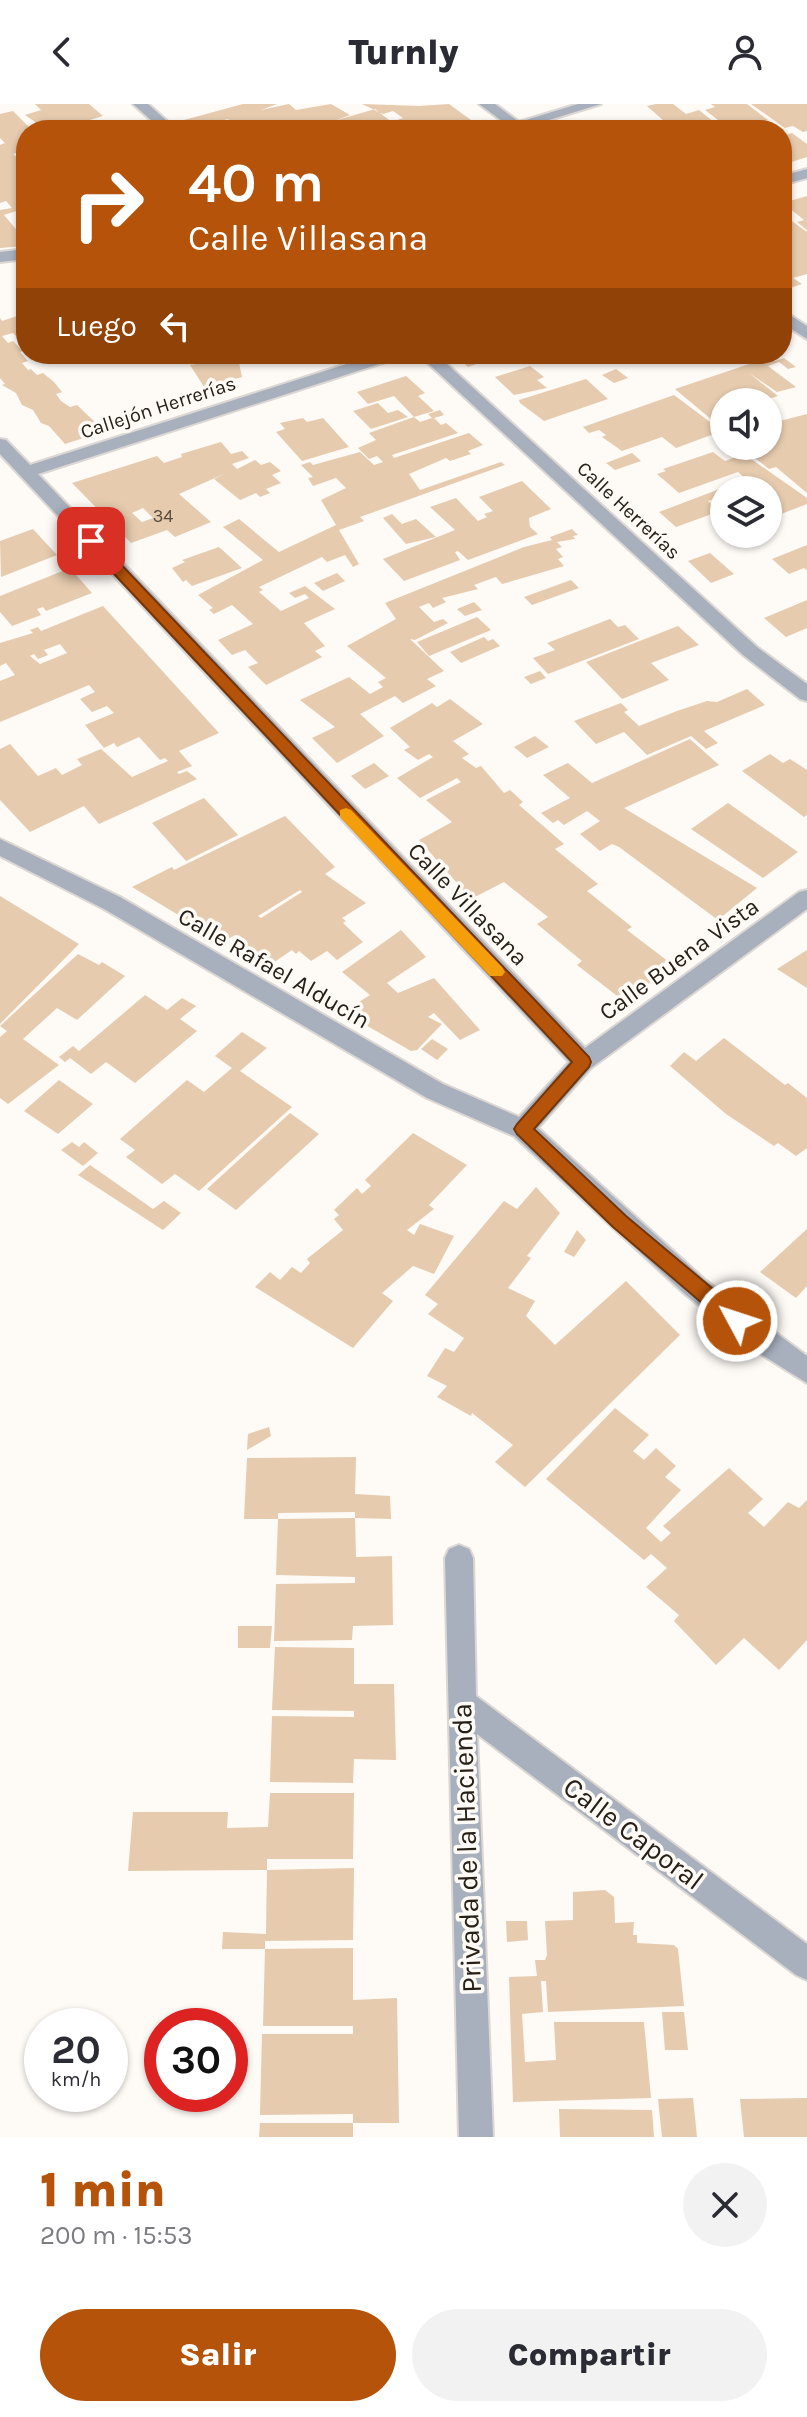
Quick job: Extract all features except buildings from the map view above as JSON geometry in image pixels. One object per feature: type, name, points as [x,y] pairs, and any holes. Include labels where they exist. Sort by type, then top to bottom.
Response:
[{"type":"street","points":[[140,104],[158,120]]},
{"type":"street","points":[[486,104],[509,120]]},
{"type":"street","points":[[545,120],[594,104]]},
{"type":"street","name":"Callejón Herrerías","points":[[27,472],[364,364]]},
{"type":"street","name":"Calle Herrerías","points":[[437,364],[750,651],[807,694]]},
{"type":"street","name":"Calle Villasana","points":[[0,444],[583,1062]]},
{"type":"street","name":"Calle Rafael Alducín","points":[[0,847],[112,903],[435,1091],[523,1129]]},
{"type":"street","name":"Calle Buena Vista","points":[[583,1062],[807,898]]},
{"type":"street","points":[[583,1062],[523,1129],[619,1222],[760,1340],[807,1371]]},
{"type":"street","name":"Privada de la Hacienda","points":[[459,1558],[476,2137]]},
{"type":"street","name":"Calle Caporal","points":[[461,1703],[807,1964]]},
{"type":"slow traffic","points":[[346,813],[496,972]]},
{"type":"route","points":[[91,541],[583,1062],[523,1129],[619,1222],[737,1321]]}]
